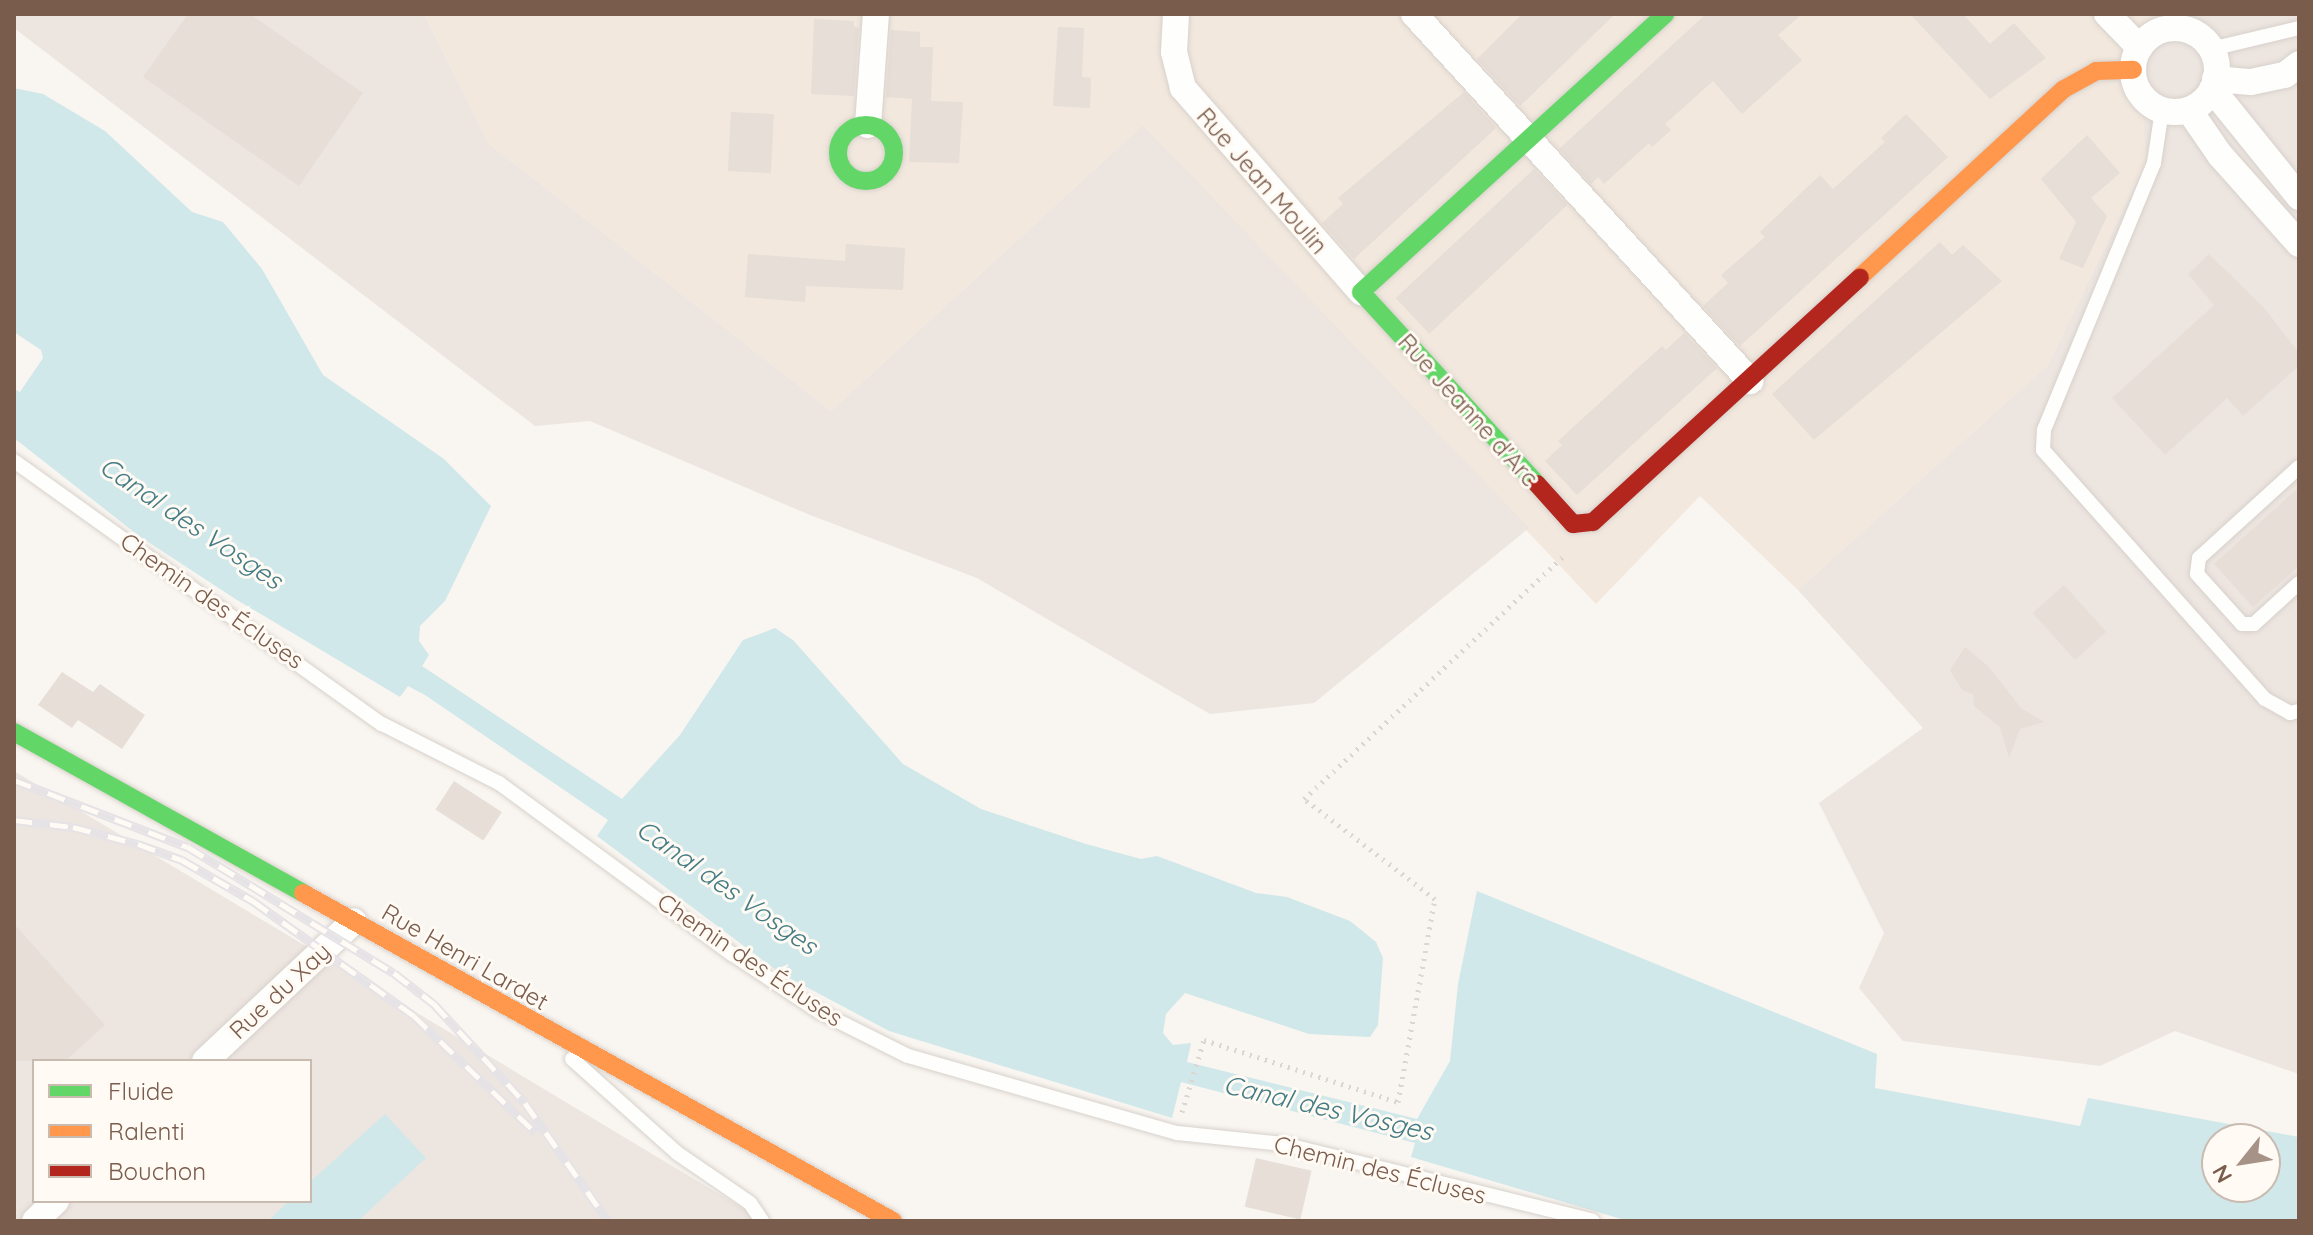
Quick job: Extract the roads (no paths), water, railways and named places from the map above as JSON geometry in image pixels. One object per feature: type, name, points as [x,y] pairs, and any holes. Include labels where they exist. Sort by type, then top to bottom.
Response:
[{"type":"street","points":[[868,125],[876,14]]},
{"type":"street","name":"Rue Jean Moulin","points":[[1176,14],[1174,52],[1183,88],[1361,292]]},
{"type":"street","points":[[1414,14],[1750,381],[2064,89],[2096,71],[2136,59],[2154,34],[2176,21],[2211,49],[2214,84],[2299,197]]},
{"type":"street","points":[[1361,292],[1665,14]]},
{"type":"street","points":[[2107,14],[2136,59],[2143,97],[2162,110],[2189,110],[2214,84],[2251,82],[2285,75],[2299,64]]},
{"type":"street","points":[[2189,110],[2220,155],[2299,244]]},
{"type":"street","name":"Rue Jeanne d'Arc","points":[[1361,292],[1573,524],[1593,522],[1750,381]]},
{"type":"street","name":"Rue Henri Lardet","points":[[14,732],[354,921],[533,1025],[893,1221]]},
{"type":"street","name":"Rue du Xay","points":[[207,1059],[354,921]]},
{"type":"street","points":[[35,1221],[54,1203]]},
{"type":"lane","points":[[2211,49],[2299,28]]},
{"type":"lane","points":[[2162,110],[2154,163],[2044,430],[2043,450],[2265,699],[2290,713],[2299,711]]},
{"type":"lane","name":"Chemin des Écluses","points":[[14,461],[382,724],[499,783],[732,954],[820,1012],[908,1056],[1177,1133],[1283,1144],[1593,1221]]},
{"type":"lane","points":[[2299,467],[2199,558],[2197,574],[2242,624],[2254,624],[2299,583]]},
{"type":"lane","points":[[533,1025],[677,1153],[750,1203],[762,1221]]},
{"type":"water","name":"Canal des Vosges","points":[[14,88],[43,94],[105,131],[192,212],[223,222],[262,269],[323,375],[444,459],[491,506],[445,601],[420,626],[419,641],[429,655],[422,666],[622,799],[680,735],[743,640],[775,628],[793,640],[903,764],[981,809],[1141,859],[1157,856],[1256,893],[1287,897],[1350,921],[1376,942],[1383,958],[1378,1025],[1370,1037],[1309,1034],[1185,993],[1166,1014],[1163,1033],[1173,1045],[1191,1043],[1187,1062],[1417,1119],[1450,1061],[1458,984],[1477,891],[1877,1054],[1875,1088],[2080,1126],[2088,1098],[2223,1123],[2201,1123],[2201,1203],[2281,1203],[2281,1134],[2299,1137],[2299,1221],[1628,1221],[1411,1157],[1415,1143],[1181,1082],[1172,1118],[889,1031],[780,973],[597,836],[608,820],[425,695],[408,686],[400,697],[237,600],[139,536],[14,438],[14,389],[20,392],[43,358],[41,350],[14,332]]},
{"type":"water","points":[[385,1114],[426,1158],[358,1221],[268,1221],[287,1203],[312,1203],[312,1180]]},
{"type":"railway","points":[[14,780],[188,847],[394,973],[434,1004],[525,1103],[608,1221]]},
{"type":"railway","points":[[14,820],[73,827],[138,844],[182,860],[253,901],[414,1016],[535,1132]]}]
